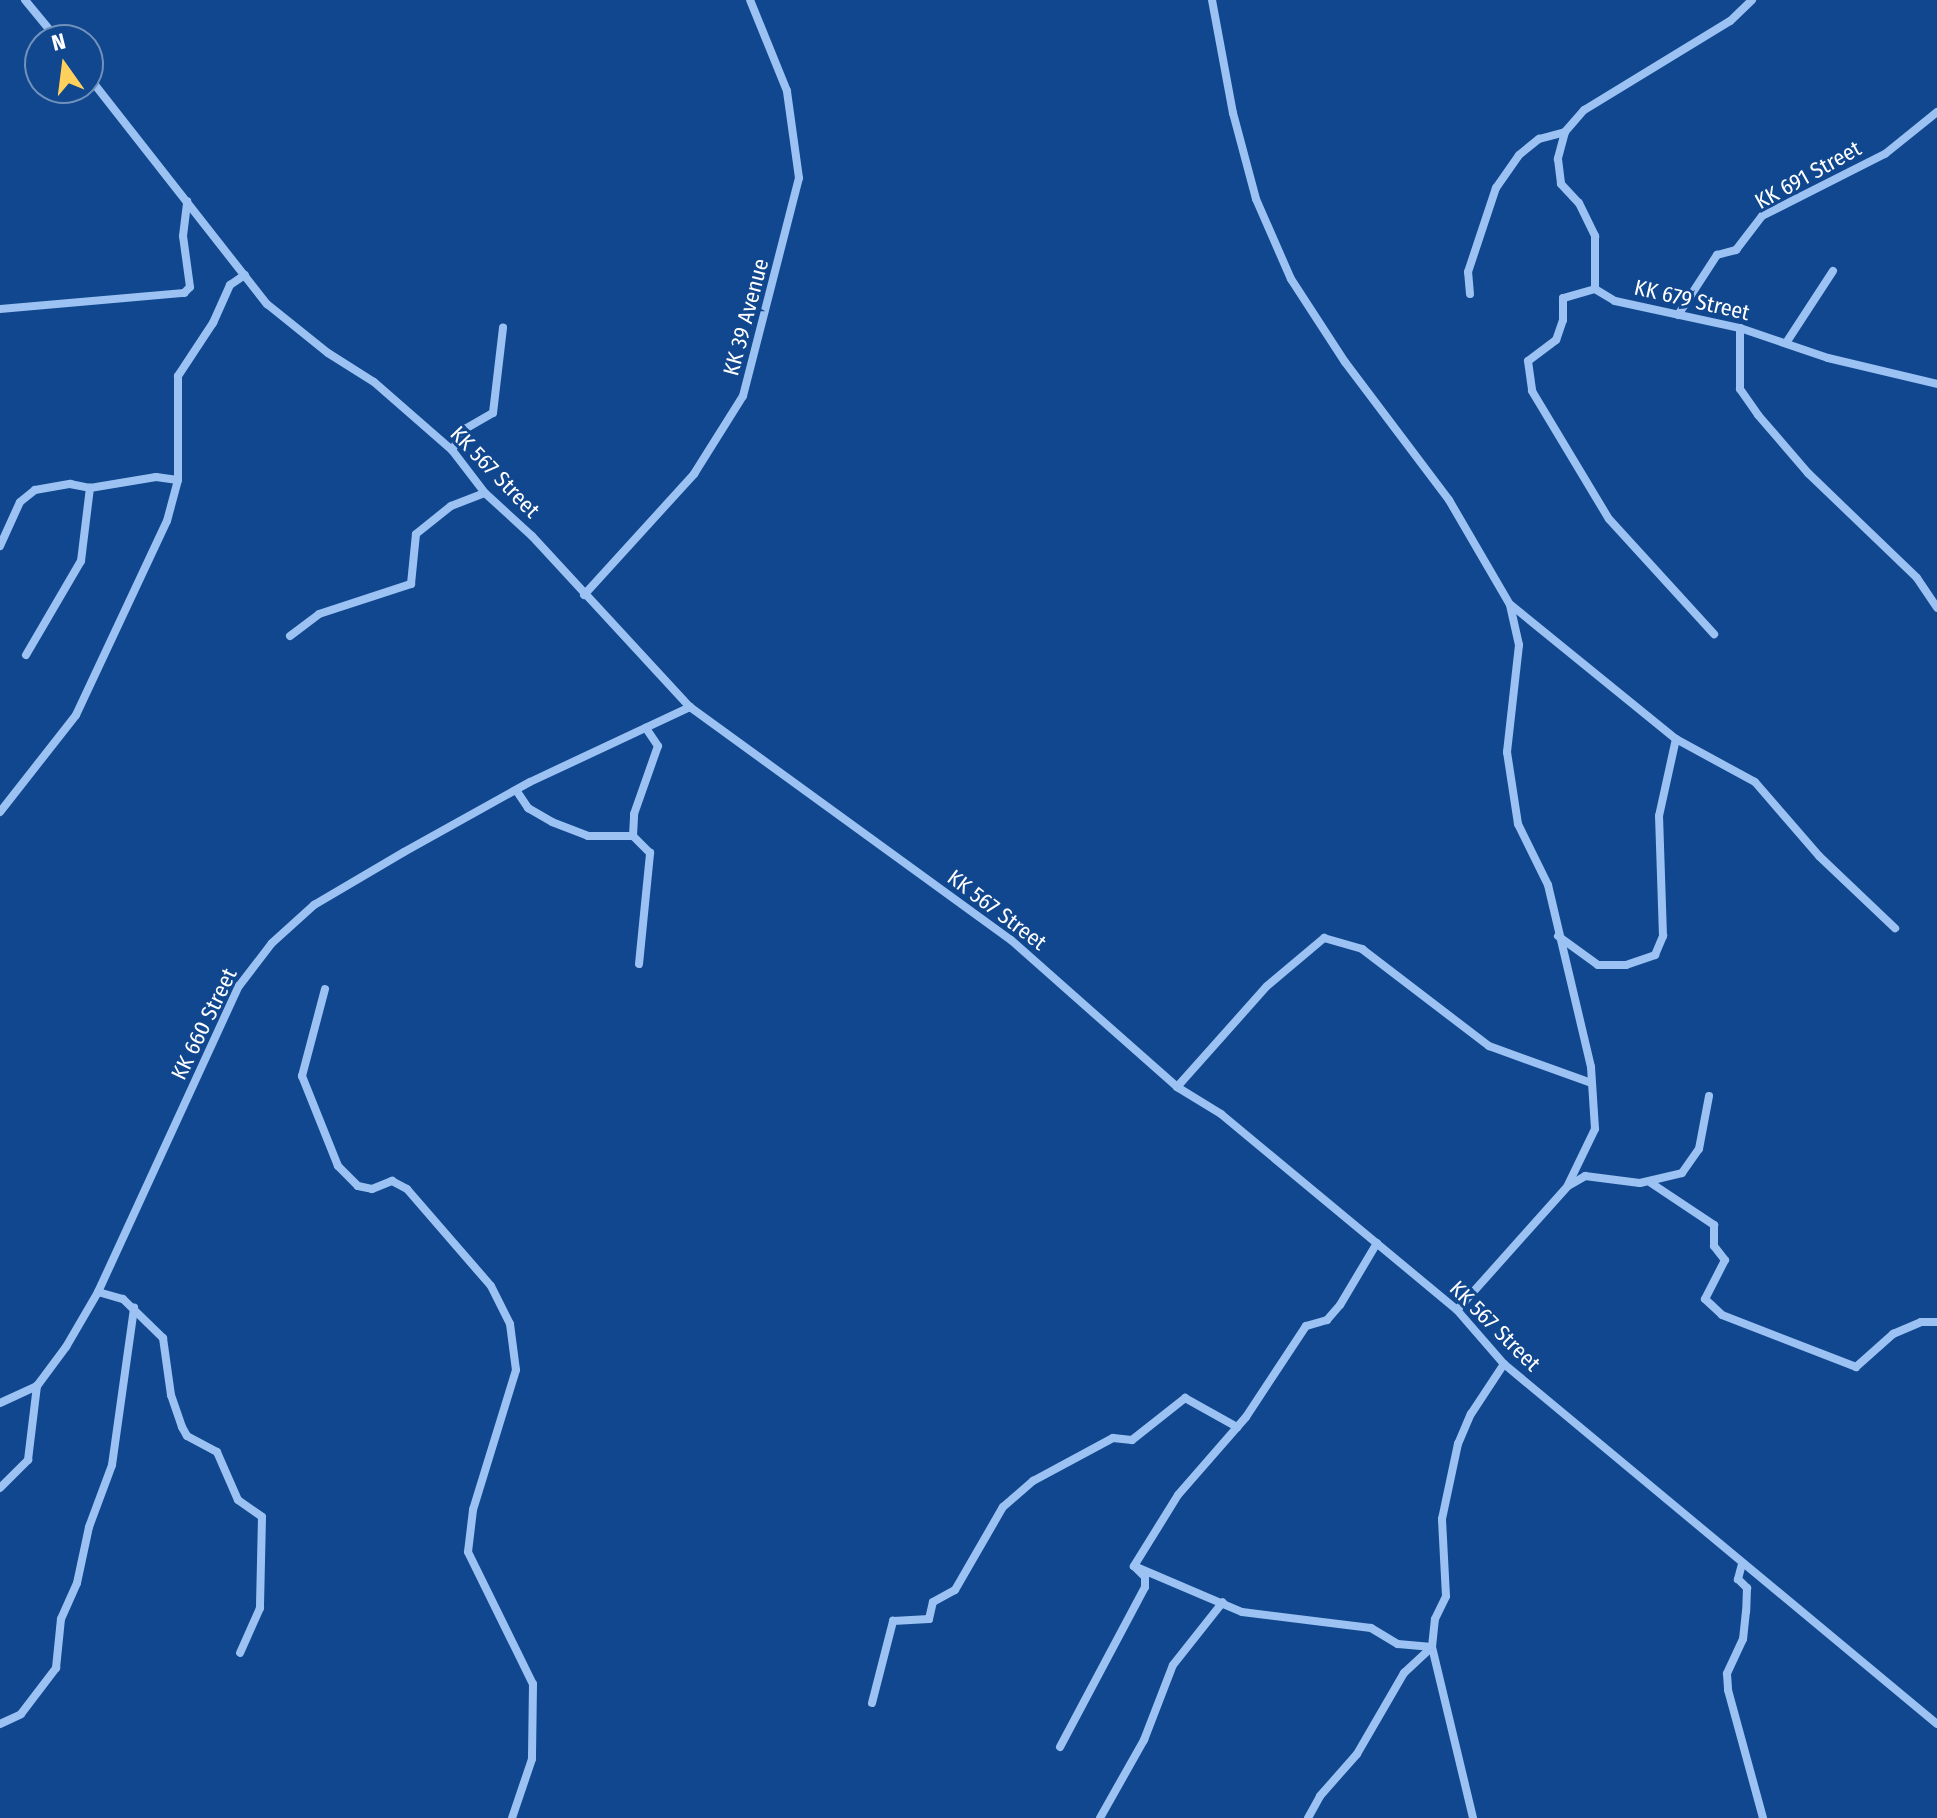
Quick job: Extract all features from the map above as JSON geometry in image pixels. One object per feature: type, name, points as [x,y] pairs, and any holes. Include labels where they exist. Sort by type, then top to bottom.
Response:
[{"type":"street","points":[[25,0],[45,24]]},
{"type":"street","name":"KK 39 Avenue","points":[[584,595],[694,474],[743,396],[799,178],[787,91],[750,0]]},
{"type":"street","points":[[1212,0],[1233,113],[1256,199],[1291,279],[1345,362],[1449,500],[1510,605],[1519,645],[1507,752],[1518,824],[1548,885],[1591,1083],[1595,1129],[1567,1187],[1457,1310]]},
{"type":"street","points":[[1714,634],[1609,519],[1532,391],[1528,361],[1556,340],[1563,320],[1563,298],[1595,289],[1595,236],[1579,203],[1561,184],[1558,159],[1565,132],[1584,110],[1718,29],[1752,0]]},
{"type":"street","name":"KK 567 Street","points":[[104,96],[267,304],[374,382],[452,450],[485,493],[532,536],[690,707],[1011,940],[1177,1087],[1221,1114],[1457,1310],[1504,1364],[1937,1724]]},
{"type":"street","name":"KK 691 Street","points":[[1678,315],[1717,255],[1736,250],[1762,216],[1885,154],[1937,112]]},
{"type":"street","points":[[1470,294],[1468,272],[1496,188],[1529,147],[1565,132]]},
{"type":"street","points":[[0,309],[184,293],[190,287],[183,236],[188,200]]},
{"type":"street","points":[[1786,343],[1833,271]]},
{"type":"street","points":[[0,812],[76,715],[167,521],[178,480],[178,376],[213,323],[230,285],[245,275]]},
{"type":"street","name":"KK 679 Street","points":[[1595,289],[1615,301],[1740,328],[1937,384]]},
{"type":"street","points":[[452,450],[465,429],[493,413],[503,328]]},
{"type":"street","points":[[1740,328],[1740,389],[1758,415],[1808,473],[1917,578],[1937,608]]},
{"type":"street","points":[[0,546],[20,502],[35,490],[70,484],[90,488],[127,479],[178,480]]},
{"type":"street","points":[[26,655],[81,561],[90,488]]},
{"type":"street","points":[[290,636],[319,614],[411,584],[416,534],[451,506],[485,493]]},
{"type":"street","points":[[1510,605],[1676,739],[1755,782],[1819,856],[1895,928]]},
{"type":"street","name":"KK 660 Street","points":[[37,1386],[98,1292],[239,986],[260,956],[314,905],[516,790],[690,707]]},
{"type":"street","points":[[633,836],[634,814],[658,746],[646,728]]},
{"type":"street","points":[[1557,935],[1598,965],[1626,965],[1655,955],[1663,936],[1659,816],[1676,739]]},
{"type":"street","points":[[516,790],[528,808],[552,822],[588,836],[633,836],[650,853],[639,964]]},
{"type":"street","points":[[1177,1087],[1267,986],[1324,938],[1362,949],[1489,1046],[1591,1083]]},
{"type":"street","points":[[325,989],[302,1076],[338,1166],[358,1186],[372,1189],[392,1181],[407,1189],[491,1286],[510,1324],[516,1370],[473,1510],[468,1552],[533,1684],[532,1759],[512,1818]]},
{"type":"street","points":[[1567,1187],[1585,1176],[1651,1183],[1682,1173],[1699,1149],[1709,1096]]},
{"type":"street","points":[[1651,1183],[1714,1225],[1714,1246],[1725,1260],[1705,1299],[1722,1315],[1856,1367],[1893,1334],[1921,1322],[1937,1322]]},
{"type":"street","points":[[1134,1566],[1178,1495],[1237,1427],[1306,1326],[1327,1320],[1340,1305],[1377,1243]]},
{"type":"street","points":[[98,1292],[134,1308],[163,1338],[171,1395],[187,1436],[217,1452],[238,1500],[262,1517],[260,1608],[240,1653]]},
{"type":"street","points":[[0,1724],[21,1714],[56,1668],[61,1619],[77,1583],[89,1527],[112,1465],[134,1308]]},
{"type":"street","points":[[1473,1818],[1432,1647],[1435,1619],[1446,1596],[1442,1519],[1458,1444],[1471,1414],[1504,1364]]},
{"type":"street","points":[[0,1403],[37,1386]]},
{"type":"street","points":[[0,1488],[28,1460],[37,1386]]},
{"type":"street","points":[[872,1703],[893,1621],[929,1619],[933,1602],[955,1590],[1003,1507],[1033,1481],[1079,1460],[1113,1438],[1132,1440],[1185,1398],[1237,1427]]},
{"type":"street","points":[[1742,1564],[1738,1579],[1747,1588],[1743,1639],[1727,1674],[1728,1690],[1763,1818]]},
{"type":"street","points":[[1134,1566],[1242,1612],[1371,1628],[1398,1644],[1432,1647]]},
{"type":"street","points":[[1060,1747],[1145,1587],[1145,1577],[1134,1566]]},
{"type":"street","points":[[1100,1818],[1144,1740],[1173,1665],[1223,1602]]},
{"type":"street","points":[[1308,1818],[1320,1796],[1357,1754],[1404,1673],[1432,1647]]}]
